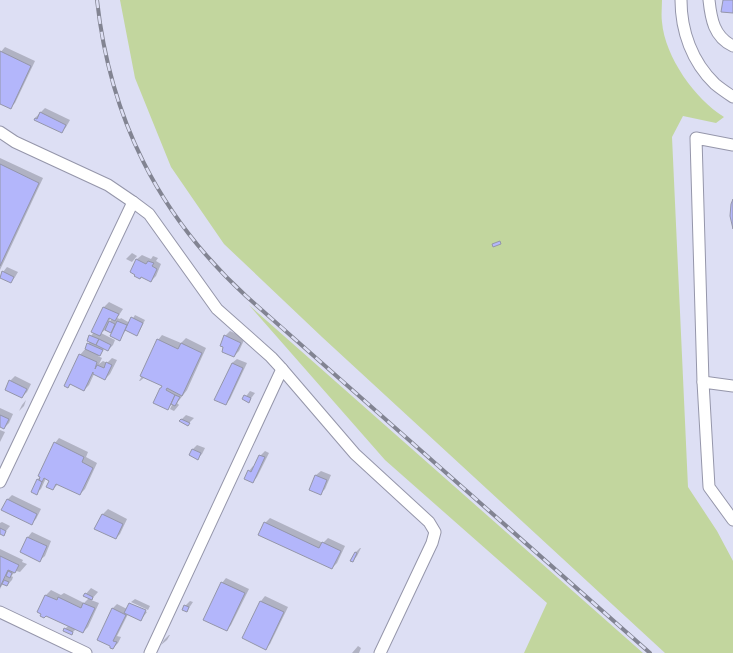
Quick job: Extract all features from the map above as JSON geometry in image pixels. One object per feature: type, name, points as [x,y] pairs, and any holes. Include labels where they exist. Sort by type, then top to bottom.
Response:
[{"type":"street","points":[[681,0],[681,11],[685,35],[696,60],[715,84],[733,97]]},
{"type":"street","points":[[709,0],[712,19],[718,34],[722,39],[733,46]]},
{"type":"street","points":[[0,132],[15,142]]},
{"type":"street","points":[[0,137],[15,142],[108,185],[149,214],[217,309],[271,357],[355,454],[429,522],[435,532],[432,543],[380,653]]},
{"type":"street","points":[[733,145],[696,138],[703,382],[709,487],[733,520]]},
{"type":"street","points":[[0,482],[133,202]]},
{"type":"street","points":[[150,653],[282,369]]},
{"type":"street","points":[[703,382],[733,386]]},
{"type":"street","points":[[0,612],[86,653]]},
{"type":"green space","points":[[120,0],[662,0],[664,35],[675,63],[692,88],[713,109],[724,117],[716,123],[683,116],[672,137],[688,487],[717,531],[733,561],[733,653],[665,653],[322,337],[224,244],[171,167],[135,78]]},
{"type":"green space","points":[[249,305],[643,653],[524,653],[547,603],[385,460]]},
{"type":"building","points":[[723,0],[733,0],[733,13],[721,12]]},
{"type":"building","points":[[0,51],[31,66],[11,109],[0,104]]},
{"type":"building","points":[[40,112],[66,125],[62,133],[34,120],[35,118],[37,119]]},
{"type":"building","points":[[0,164],[39,183],[0,266]]},
{"type":"building","points":[[733,199],[733,229],[730,216]]},
{"type":"building","points":[[500,241],[501,244],[493,247],[492,244]]},
{"type":"building","points":[[136,259],[146,264],[148,261],[154,263],[152,266],[157,269],[151,282],[141,277],[140,279],[130,272]]},
{"type":"building","points":[[2,271],[14,277],[11,283],[0,278]]},
{"type":"building","points":[[103,307],[119,314],[115,321],[109,318],[100,336],[91,332]]},
{"type":"building","points":[[131,317],[143,323],[137,336],[125,330]]},
{"type":"building","points":[[109,321],[115,324],[111,333],[105,330]]},
{"type":"building","points":[[117,321],[127,325],[120,341],[110,336]]},
{"type":"building","points":[[89,335],[99,339],[96,345],[87,341]]},
{"type":"building","points":[[224,335],[241,343],[234,357],[222,352],[223,347],[220,346]]},
{"type":"building","points":[[99,339],[111,345],[108,351],[96,345]]},
{"type":"building","points":[[157,339],[178,349],[181,343],[202,353],[182,396],[167,388],[166,390],[175,395],[168,410],[153,403],[162,386],[140,376]]},
{"type":"building","points":[[87,343],[103,350],[100,356],[85,349]]},
{"type":"building","points":[[79,354],[97,362],[95,369],[97,365],[104,368],[106,362],[112,365],[105,380],[93,374],[93,372],[84,391],[70,384],[68,388],[64,386]]},
{"type":"building","points":[[232,363],[243,368],[226,405],[214,400]]},
{"type":"building","points":[[9,380],[27,389],[22,398],[5,390]]},
{"type":"building","points":[[175,395],[180,397],[175,406],[171,404]]},
{"type":"building","points":[[244,395],[251,398],[249,403],[242,399]]},
{"type":"building","points":[[0,415],[9,419],[4,429],[0,427]]},
{"type":"building","points":[[181,419],[190,423],[188,426],[179,421]]},
{"type":"building","points":[[54,442],[84,457],[82,462],[93,468],[80,495],[56,484],[53,490],[46,487],[49,481],[44,478],[42,482],[39,480],[40,477],[38,476]]},
{"type":"building","points":[[192,449],[201,453],[198,460],[189,455]]},
{"type":"building","points":[[259,455],[265,457],[253,483],[244,479],[248,470],[251,472]]},
{"type":"building","points":[[315,475],[327,480],[321,495],[309,490]]},
{"type":"building","points":[[37,479],[42,482],[37,495],[31,492]]},
{"type":"building","points":[[7,499],[37,514],[32,525],[1,510]]},
{"type":"building","points":[[102,514],[123,524],[116,539],[94,529]]},
{"type":"building","points":[[264,522],[319,548],[322,542],[341,551],[332,569],[258,535]]},
{"type":"building","points":[[0,528],[6,531],[4,536],[0,534]]},
{"type":"building","points":[[27,537],[47,546],[40,562],[20,552]]},
{"type":"building","points":[[355,552],[357,553],[353,562],[350,561]]},
{"type":"building","points":[[0,556],[19,565],[15,573],[8,570],[0,587]]},
{"type":"building","points":[[8,571],[12,573],[10,578],[6,576]]},
{"type":"building","points":[[4,580],[9,582],[7,586],[2,584]]},
{"type":"building","points":[[221,582],[245,593],[227,631],[203,620]]},
{"type":"building","points":[[85,593],[93,597],[92,600],[83,596]]},
{"type":"building","points":[[45,595],[57,600],[58,597],[81,608],[83,603],[95,608],[83,633],[46,616],[44,618],[40,616],[41,614],[37,612]]},
{"type":"building","points":[[260,601],[284,612],[266,650],[242,638]]},
{"type":"building","points":[[129,603],[146,610],[141,621],[124,613]]},
{"type":"building","points":[[184,605],[189,607],[187,612],[182,610]]},
{"type":"building","points":[[112,608],[126,615],[113,641],[117,642],[113,649],[97,640]]},
{"type":"building","points":[[64,628],[73,632],[72,635],[63,631]]},
{"type":"railway","points":[[97,0],[113,85],[127,124],[143,162],[164,198],[187,232],[215,265],[246,296],[650,653]]}]
